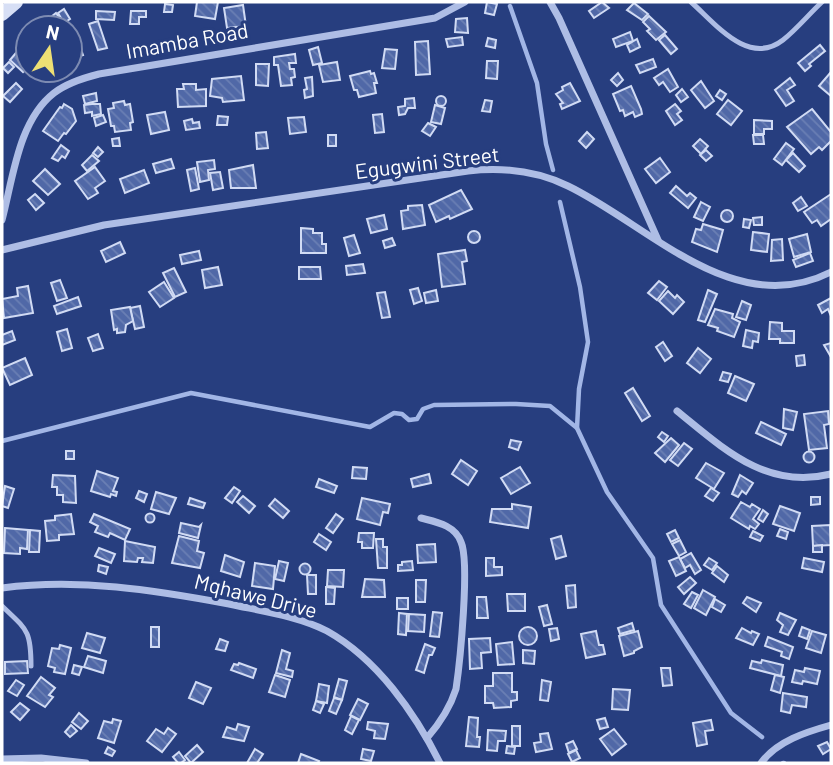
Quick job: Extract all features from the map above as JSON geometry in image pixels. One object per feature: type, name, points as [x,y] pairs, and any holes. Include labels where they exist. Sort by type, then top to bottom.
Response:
[{"type":"main road","points":[[2,14],[16,2]]},
{"type":"street","name":"Imamba Road","points":[[2,220],[27,130],[40,107],[66,85],[99,74],[435,18],[466,2]]},
{"type":"street","points":[[550,2],[658,241]]},
{"type":"street","name":"Egugwini Street","points":[[2,250],[104,225],[490,168],[518,171],[569,187],[719,276],[746,282],[791,284],[831,272]]},
{"type":"street","points":[[677,411],[724,449],[759,469],[806,479],[831,474]]},
{"type":"street","points":[[421,518],[442,523],[458,536],[462,543],[464,571],[456,689],[442,721],[427,738]]},
{"type":"street","name":"Mqhawe Drive","points":[[2,588],[60,583],[150,590],[249,608],[304,622],[326,631],[363,659],[396,693],[427,738],[440,763]]},
{"type":"street","points":[[761,763],[772,750],[783,743],[831,725]]},
{"type":"street","points":[[2,759],[41,758],[86,763]]},
{"type":"lane","points":[[691,2],[737,42],[759,49],[782,40],[822,2]]},
{"type":"lane","points":[[2,606],[29,635],[31,666]]},
{"type":"building","points":[[197,2],[218,2],[215,19],[195,16]]},
{"type":"building","points":[[487,2],[497,4],[494,15],[485,13]]},
{"type":"building","points":[[602,2],[609,8],[594,18],[589,11]]},
{"type":"building","points":[[634,3],[648,14],[642,20],[627,10]]},
{"type":"building","points":[[165,4],[173,5],[172,12],[164,12]]},
{"type":"building","points":[[243,5],[246,26],[227,28],[224,8]]},
{"type":"building","points":[[96,11],[115,12],[114,20],[96,19]]},
{"type":"building","points":[[131,11],[146,11],[146,17],[139,17],[139,24],[130,24]]},
{"type":"building","points":[[649,16],[666,32],[656,40],[643,22]]},
{"type":"building","points":[[467,18],[468,33],[455,32],[456,19]]},
{"type":"building","points":[[98,21],[107,48],[98,50],[89,24]]},
{"type":"building","points":[[630,32],[633,41],[616,47],[613,39]]},
{"type":"building","points":[[665,35],[677,49],[671,54],[659,40]]},
{"type":"building","points":[[462,37],[463,45],[448,47],[446,39]]},
{"type":"building","points":[[488,38],[496,40],[495,48],[486,46]]},
{"type":"building","points":[[637,39],[640,47],[630,52],[627,45]]},
{"type":"building","points":[[428,41],[430,74],[416,75],[415,42]]},
{"type":"building","points":[[820,45],[825,51],[809,64],[811,66],[805,71],[798,63]]},
{"type":"building","points":[[318,47],[322,63],[313,65],[309,50]]},
{"type":"building","points":[[385,49],[397,50],[395,69],[382,68]]},
{"type":"building","points":[[295,54],[296,63],[289,63],[290,69],[294,69],[292,85],[281,86],[274,57]]},
{"type":"building","points":[[653,59],[656,67],[640,73],[636,65]]},
{"type":"building","points":[[487,61],[498,61],[497,79],[486,78]]},
{"type":"building","points":[[9,62],[14,67],[8,73],[3,68]]},
{"type":"building","points":[[337,62],[340,80],[323,82],[319,65]]},
{"type":"building","points":[[256,64],[269,64],[268,86],[256,85]]},
{"type":"building","points":[[668,69],[678,87],[670,92],[663,82],[659,85],[654,78]]},
{"type":"building","points":[[370,71],[371,74],[374,73],[377,83],[374,83],[376,93],[359,97],[350,76]]},
{"type":"building","points":[[831,72],[831,96],[819,86]]},
{"type":"building","points":[[618,73],[623,80],[617,86],[611,80]]},
{"type":"building","points":[[241,76],[244,100],[223,102],[222,98],[210,96],[212,79]]},
{"type":"building","points":[[312,77],[313,96],[305,98],[305,78]]},
{"type":"building","points":[[790,78],[795,85],[787,90],[794,101],[786,106],[775,90]]},
{"type":"building","points":[[701,81],[714,101],[705,108],[691,90]]},
{"type":"building","points":[[570,83],[580,101],[562,109],[560,104],[563,103],[556,94]]},
{"type":"building","points":[[15,84],[22,89],[10,102],[3,96]]},
{"type":"building","points":[[183,84],[196,84],[196,90],[206,89],[206,106],[178,107],[177,89],[184,89]]},
{"type":"building","points":[[631,86],[642,114],[635,117],[633,112],[625,116],[623,110],[620,111],[613,94]]},
{"type":"building","points":[[682,89],[688,97],[681,102],[676,95]]},
{"type":"building","points":[[720,90],[726,94],[722,100],[716,96]]},
{"type":"building","points":[[96,93],[97,101],[85,104],[83,96]]},
{"type":"building","points":[[441,96],[445,97],[445,105],[441,106],[437,105],[436,101],[437,97]]},
{"type":"building","points":[[414,98],[415,108],[408,108],[405,114],[399,115],[398,107],[405,106],[405,99]]},
{"type":"building","points":[[485,100],[492,101],[490,112],[482,111]]},
{"type":"building","points":[[728,100],[742,111],[731,125],[717,114]]},
{"type":"building","points":[[124,101],[125,105],[130,104],[133,122],[130,123],[131,130],[115,132],[108,109],[114,108],[113,103]]},
{"type":"building","points":[[64,104],[72,109],[76,121],[58,141],[43,131]]},
{"type":"building","points":[[100,104],[101,114],[92,116],[92,112],[85,113],[84,105]]},
{"type":"building","points":[[675,104],[681,111],[677,114],[682,120],[675,125],[666,111]]},
{"type":"building","points":[[435,105],[445,108],[441,124],[431,122]]},
{"type":"building","points":[[812,109],[831,132],[831,141],[822,150],[819,147],[811,154],[787,127]]},
{"type":"building","points":[[165,112],[169,130],[151,134],[147,115]]},
{"type":"building","points":[[382,114],[384,132],[375,133],[373,115]]},
{"type":"building","points":[[103,115],[106,122],[96,126],[94,118]]},
{"type":"building","points":[[218,116],[228,117],[227,125],[217,125]]},
{"type":"building","points":[[304,117],[306,132],[290,134],[288,118]]},
{"type":"building","points":[[192,119],[193,123],[199,122],[200,128],[186,130],[184,121]]},
{"type":"building","points":[[754,120],[772,121],[772,129],[764,129],[764,134],[754,134]]},
{"type":"building","points":[[428,123],[436,127],[430,136],[422,131]]},
{"type":"building","points":[[266,132],[268,148],[257,149],[256,133]]},
{"type":"building","points":[[587,132],[594,139],[586,148],[579,141]]},
{"type":"building","points":[[328,135],[336,135],[336,146],[328,146]]},
{"type":"building","points":[[753,135],[763,135],[764,144],[754,144]]},
{"type":"building","points":[[119,138],[120,146],[113,146],[112,139]]},
{"type":"building","points":[[700,139],[708,146],[701,154],[693,146]]},
{"type":"building","points":[[786,143],[794,149],[782,165],[774,159]]},
{"type":"building","points":[[61,145],[69,151],[65,158],[62,156],[58,161],[52,158]]},
{"type":"building","points":[[98,147],[103,152],[98,157],[93,153]]},
{"type":"building","points":[[706,150],[712,156],[706,161],[700,155]]},
{"type":"building","points":[[793,153],[805,166],[799,172],[786,160]]},
{"type":"building","points":[[92,155],[99,161],[87,171],[82,165]]},
{"type":"building","points":[[660,158],[670,172],[656,183],[645,169]]},
{"type":"building","points":[[171,159],[174,168],[156,173],[153,164]]},
{"type":"building","points":[[214,160],[215,169],[208,170],[209,180],[200,182],[197,162]]},
{"type":"building","points":[[253,165],[256,188],[231,188],[229,170]]},
{"type":"building","points":[[95,167],[105,181],[95,188],[98,193],[88,199],[75,181]]},
{"type":"building","points":[[195,168],[199,189],[191,191],[187,170]]},
{"type":"building","points":[[45,169],[60,184],[48,195],[33,181]]},
{"type":"building","points":[[144,170],[149,183],[125,193],[120,179]]},
{"type":"building","points":[[220,172],[223,188],[213,190],[210,173]]},
{"type":"building","points":[[676,186],[687,196],[690,193],[696,198],[688,208],[670,193]]},
{"type":"building","points":[[461,190],[472,209],[436,222],[429,205]]},
{"type":"building","points":[[35,194],[44,203],[36,210],[28,200]]},
{"type":"building","points":[[831,194],[831,219],[821,226],[817,220],[812,223],[804,212]]},
{"type":"building","points":[[801,197],[807,206],[798,211],[793,203]]},
{"type":"building","points":[[701,202],[710,207],[703,221],[694,217]]},
{"type":"building","points":[[422,205],[425,225],[403,229],[401,211],[408,210],[408,206]]},
{"type":"building","points":[[727,210],[733,216],[727,222],[721,216]]},
{"type":"building","points":[[384,215],[387,229],[371,233],[367,219]]},
{"type":"building","points":[[762,217],[762,225],[754,225],[753,218]]},
{"type":"building","points":[[744,219],[751,220],[749,228],[743,227]]},
{"type":"building","points":[[703,224],[723,230],[717,252],[692,242],[696,229],[701,230]]},
{"type":"building","points":[[301,228],[322,233],[322,244],[326,244],[326,253],[301,253]]},
{"type":"building","points":[[469,232],[479,232],[479,242],[469,242]]},
{"type":"building","points":[[753,232],[769,234],[767,252],[751,250]]},
{"type":"building","points":[[807,234],[811,252],[794,257],[789,239]]},
{"type":"building","points":[[354,235],[360,253],[349,256],[344,238]]},
{"type":"building","points":[[392,238],[395,245],[385,248],[383,241]]},
{"type":"building","points":[[782,239],[783,260],[771,261],[772,240]]},
{"type":"building","points":[[120,242],[125,253],[106,262],[101,251]]},
{"type":"building","points":[[465,250],[467,261],[462,262],[465,284],[442,287],[438,254]]},
{"type":"building","points":[[199,251],[201,260],[182,264],[180,255]]},
{"type":"building","points":[[810,253],[813,261],[796,267],[793,260]]},
{"type":"building","points":[[363,264],[365,273],[347,275],[346,266]]},
{"type":"building","points":[[218,267],[222,285],[205,288],[202,270]]},
{"type":"building","points":[[299,267],[320,267],[321,279],[299,279]]},
{"type":"building","points":[[174,268],[186,292],[175,297],[163,273]]},
{"type":"building","points":[[60,280],[67,298],[57,301],[51,283]]},
{"type":"building","points":[[659,281],[667,287],[657,300],[648,293]]},
{"type":"building","points":[[164,282],[174,298],[160,307],[149,292]]},
{"type":"building","points":[[28,286],[33,313],[4,318],[2,299],[18,296],[17,288]]},
{"type":"building","points":[[418,288],[422,301],[414,304],[410,290]]},
{"type":"building","points":[[436,290],[438,301],[426,303],[424,293]]},
{"type":"building","points":[[708,290],[717,294],[705,322],[698,320]]},
{"type":"building","points":[[668,291],[684,302],[673,314],[659,301]]},
{"type":"building","points":[[385,292],[390,317],[382,318],[377,293]]},
{"type":"building","points":[[78,297],[81,306],[57,314],[54,306]]},
{"type":"building","points":[[831,298],[831,316],[828,309],[822,313],[818,305]]},
{"type":"building","points":[[742,301],[751,305],[746,320],[736,317]]},
{"type":"building","points":[[140,306],[144,327],[135,329],[130,308]]},
{"type":"building","points":[[130,307],[133,321],[126,325],[125,332],[117,333],[117,329],[114,330],[111,310]]},
{"type":"building","points":[[715,309],[733,314],[732,318],[740,322],[734,337],[708,325]]},
{"type":"building","points":[[770,322],[782,323],[782,331],[794,331],[794,343],[780,343],[780,339],[769,339]]},
{"type":"building","points":[[67,329],[72,348],[62,351],[57,332]]},
{"type":"building","points":[[746,330],[759,333],[758,342],[753,341],[752,348],[743,346]]},
{"type":"building","points":[[12,331],[15,340],[2,345],[2,335]]},
{"type":"building","points":[[98,334],[103,348],[93,351],[88,338]]},
{"type":"building","points":[[663,342],[672,356],[665,361],[656,347]]},
{"type":"building","points":[[831,343],[831,357],[824,345]]},
{"type":"building","points":[[698,348],[711,359],[700,373],[687,363]]},
{"type":"building","points":[[804,355],[805,365],[797,366],[796,356]]},
{"type":"building","points":[[25,358],[32,375],[10,385],[2,368]]},
{"type":"building","points":[[723,372],[731,374],[728,382],[720,380]]},
{"type":"building","points":[[735,376],[754,384],[746,401],[728,393]]},
{"type":"building","points":[[633,388],[650,416],[642,421],[625,393]]},
{"type":"building","points":[[784,409],[797,412],[793,430],[783,428]]},
{"type":"building","points":[[828,411],[829,424],[824,425],[827,448],[809,450],[804,414]]},
{"type":"building","points":[[761,422],[786,434],[781,445],[756,433]]},
{"type":"building","points":[[662,432],[668,436],[664,442],[658,437]]},
{"type":"building","points":[[671,438],[679,445],[665,462],[655,453]]},
{"type":"building","points":[[511,440],[521,442],[518,450],[509,447]]},
{"type":"building","points":[[684,443],[692,449],[678,466],[670,460]]},
{"type":"building","points":[[66,451],[74,451],[74,459],[66,459]]},
{"type":"building","points":[[809,451],[815,457],[809,463],[803,457]]},
{"type":"building","points":[[461,460],[477,471],[468,485],[452,474]]},
{"type":"building","points":[[706,463],[724,473],[714,489],[696,478]]},
{"type":"building","points":[[353,467],[367,468],[366,479],[352,478]]},
{"type":"building","points":[[520,467],[530,483],[511,494],[501,478]]},
{"type":"building","points":[[97,471],[118,478],[113,491],[117,492],[116,496],[111,494],[110,497],[91,491]]},
{"type":"building","points":[[429,474],[431,483],[413,487],[411,479]]},
{"type":"building","points":[[53,475],[75,476],[76,503],[63,502],[63,495],[57,495],[57,487],[52,487]]},
{"type":"building","points":[[740,475],[753,483],[746,494],[742,491],[738,497],[732,494]]},
{"type":"building","points":[[319,479],[337,486],[334,493],[316,487]]},
{"type":"building","points":[[5,486],[14,489],[8,508],[2,506]]},
{"type":"building","points":[[234,487],[240,491],[232,503],[225,498]]},
{"type":"building","points":[[711,488],[719,493],[713,501],[705,496]]},
{"type":"building","points":[[139,491],[147,494],[144,502],[136,498]]},
{"type":"building","points":[[156,492],[176,498],[169,514],[151,509]]},
{"type":"building","points":[[243,496],[255,506],[249,513],[237,502]]},
{"type":"building","points":[[811,497],[820,497],[820,504],[811,505]]},
{"type":"building","points":[[190,498],[205,503],[203,508],[188,504]]},
{"type":"building","points":[[362,498],[390,504],[388,513],[383,512],[380,525],[357,519]]},
{"type":"building","points":[[275,499],[289,511],[283,518],[269,506]]},
{"type":"building","points":[[741,502],[760,509],[753,519],[759,524],[755,529],[750,526],[749,529],[731,518]]},
{"type":"building","points":[[512,504],[531,507],[528,528],[490,522],[492,509],[512,509]]},
{"type":"building","points":[[780,506],[800,513],[794,531],[773,524]]},
{"type":"building","points":[[763,510],[768,514],[763,522],[758,519]]},
{"type":"building","points":[[150,513],[155,518],[150,523],[145,518]]},
{"type":"building","points":[[71,514],[74,534],[59,535],[59,540],[47,541],[45,521],[55,520],[55,516]]},
{"type":"building","points":[[94,514],[130,529],[125,540],[110,533],[108,537],[95,532],[98,526],[90,522]]},
{"type":"building","points":[[336,514],[343,519],[333,533],[326,528]]},
{"type":"building","points":[[181,523],[199,527],[201,525],[198,538],[179,533]]},
{"type":"building","points":[[830,525],[831,545],[813,546],[812,526]]},
{"type":"building","points":[[5,528],[28,530],[27,549],[20,548],[20,554],[4,553]]},
{"type":"building","points":[[780,529],[788,532],[786,539],[777,536]]},
{"type":"building","points":[[30,530],[40,531],[39,552],[29,552]]},
{"type":"building","points":[[675,530],[679,538],[671,542],[667,534]]},
{"type":"building","points":[[753,531],[763,536],[760,541],[750,537]]},
{"type":"building","points":[[359,533],[374,533],[373,548],[362,548],[362,542],[358,542]]},
{"type":"building","points":[[319,534],[331,542],[326,550],[314,542]]},
{"type":"building","points":[[179,536],[199,541],[197,551],[204,553],[200,568],[172,563]]},
{"type":"building","points":[[561,536],[566,556],[556,559],[551,539]]},
{"type":"building","points":[[376,539],[383,539],[383,547],[387,547],[387,568],[378,568]]},
{"type":"building","points":[[680,540],[686,552],[679,556],[672,544]]},
{"type":"building","points":[[125,541],[155,547],[153,563],[142,562],[143,558],[138,558],[137,562],[124,561]]},
{"type":"building","points":[[435,544],[436,562],[418,563],[417,545]]},
{"type":"building","points":[[822,545],[822,552],[813,552],[813,546]]},
{"type":"building","points":[[99,548],[115,554],[111,563],[95,556]]},
{"type":"building","points":[[691,553],[701,570],[695,574],[690,565],[685,568],[680,559]]},
{"type":"building","points":[[225,555],[244,562],[240,577],[221,571]]},
{"type":"building","points":[[679,557],[686,571],[676,576],[669,561]]},
{"type":"building","points":[[486,558],[494,558],[494,567],[502,567],[502,575],[486,576]]},
{"type":"building","points":[[709,558],[717,563],[712,570],[704,565]]},
{"type":"building","points":[[804,558],[824,562],[822,572],[802,568]]},
{"type":"building","points":[[279,561],[288,563],[284,581],[275,579]]},
{"type":"building","points":[[412,561],[413,570],[398,571],[398,565],[402,565],[402,562]]},
{"type":"building","points":[[255,563],[275,566],[273,589],[252,586]]},
{"type":"building","points":[[305,563],[311,569],[305,575],[299,569]]},
{"type":"building","points":[[99,565],[108,567],[106,574],[98,571]]},
{"type":"building","points":[[717,566],[728,575],[724,582],[712,573]]},
{"type":"building","points":[[328,570],[344,570],[343,587],[327,586]]},
{"type":"building","points":[[307,575],[316,575],[316,594],[308,594]]},
{"type":"building","points":[[690,577],[696,583],[684,594],[678,587]]},
{"type":"building","points":[[365,579],[384,580],[385,597],[362,597]]},
{"type":"building","points":[[416,580],[426,580],[425,602],[416,602]]},
{"type":"building","points":[[575,585],[576,607],[568,608],[566,586]]},
{"type":"building","points":[[326,587],[335,588],[334,604],[326,604]]},
{"type":"building","points":[[703,590],[715,597],[706,615],[694,608]]},
{"type":"building","points":[[692,592],[698,595],[691,608],[684,604]]},
{"type":"building","points":[[507,594],[525,594],[525,611],[508,611]]},
{"type":"building","points":[[477,597],[486,597],[488,618],[477,618]]},
{"type":"building","points":[[747,597],[761,603],[756,612],[743,603]]},
{"type":"building","points":[[397,598],[408,598],[408,609],[397,609]]},
{"type":"building","points":[[715,599],[725,605],[721,612],[712,607]]},
{"type":"building","points":[[547,605],[552,624],[544,626],[539,607]]},
{"type":"building","points":[[433,612],[442,613],[439,637],[430,636]]},
{"type":"building","points":[[399,613],[407,614],[406,635],[398,634]]},
{"type":"building","points":[[780,613],[796,620],[788,635],[780,632],[783,625],[777,620]]},
{"type":"building","points":[[409,614],[425,615],[424,632],[408,631]]},
{"type":"building","points":[[632,623],[634,630],[620,634],[618,628]]},
{"type":"building","points":[[151,627],[159,627],[159,647],[151,647]]},
{"type":"building","points":[[528,627],[534,630],[537,636],[534,642],[528,645],[522,642],[519,636],[522,630]]},
{"type":"building","points":[[802,627],[810,630],[807,639],[799,636]]},
{"type":"building","points":[[557,628],[559,639],[551,641],[549,629]]},
{"type":"building","points":[[742,628],[759,634],[753,645],[736,638]]},
{"type":"building","points":[[596,631],[599,645],[603,645],[605,654],[586,658],[581,634]]},
{"type":"building","points":[[638,631],[642,647],[624,656],[619,636]]},
{"type":"building","points":[[812,631],[826,635],[821,653],[806,648]]},
{"type":"building","points":[[87,633],[105,638],[100,653],[82,648]]},
{"type":"building","points":[[768,637],[793,647],[789,659],[781,656],[782,652],[765,646]]},
{"type":"building","points":[[490,638],[491,652],[481,653],[482,668],[470,669],[469,639]]},
{"type":"building","points":[[220,639],[228,642],[225,651],[216,649]]},
{"type":"building","points":[[512,642],[514,664],[498,665],[496,644]]},
{"type":"building","points":[[425,644],[435,648],[432,655],[429,655],[424,673],[416,670]]},
{"type":"building","points":[[60,645],[71,648],[65,674],[54,672],[55,668],[48,666],[52,648],[59,649]]},
{"type":"building","points":[[282,650],[290,653],[286,669],[293,671],[292,677],[276,673]]},
{"type":"building","points":[[523,650],[535,651],[534,664],[523,663]]},
{"type":"building","points":[[88,656],[106,661],[103,673],[84,667]]},
{"type":"building","points":[[762,660],[783,665],[781,676],[750,668],[752,661],[761,663]]},
{"type":"building","points":[[27,661],[28,673],[5,674],[5,662]]},
{"type":"building","points":[[234,664],[256,669],[253,678],[231,670]]},
{"type":"building","points":[[74,665],[82,667],[79,675],[72,673]]},
{"type":"building","points":[[661,668],[670,668],[672,685],[663,686]]},
{"type":"building","points":[[805,668],[820,671],[817,684],[792,682],[795,670],[804,672]]},
{"type":"building","points":[[493,673],[512,673],[512,692],[517,692],[517,700],[511,701],[511,707],[494,708],[493,703],[485,703],[485,686],[493,686]]},
{"type":"building","points":[[275,675],[290,680],[285,697],[269,692]]},
{"type":"building","points":[[775,675],[784,677],[780,693],[771,690]]},
{"type":"building","points":[[41,677],[55,688],[49,695],[53,697],[45,707],[27,696]]},
{"type":"building","points":[[339,679],[347,681],[342,700],[334,697]]},
{"type":"building","points":[[16,680],[24,685],[17,696],[8,691]]},
{"type":"building","points":[[542,680],[551,682],[548,701],[540,700]]},
{"type":"building","points":[[196,682],[211,688],[203,704],[189,698]]},
{"type":"building","points":[[319,684],[329,686],[327,703],[316,701]]},
{"type":"building","points":[[613,689],[630,690],[628,710],[612,709]]},
{"type":"building","points":[[783,693],[807,697],[806,707],[792,705],[790,713],[781,711]]},
{"type":"building","points":[[334,698],[342,700],[336,714],[329,711]]},
{"type":"building","points":[[358,699],[368,704],[360,720],[350,715]]},
{"type":"building","points":[[316,701],[324,704],[320,713],[313,710]]},
{"type":"building","points":[[20,703],[29,710],[20,720],[11,712]]},
{"type":"building","points":[[79,713],[88,721],[81,729],[72,722]]},
{"type":"building","points":[[351,716],[359,720],[352,734],[345,730]]},
{"type":"building","points":[[469,717],[478,718],[479,747],[466,746]]},
{"type":"building","points":[[605,718],[608,727],[600,729],[597,720]]},
{"type":"building","points":[[113,719],[121,721],[114,743],[98,738],[104,721],[112,723]]},
{"type":"building","points":[[711,720],[713,730],[705,731],[707,744],[697,746],[693,723]]},
{"type":"building","points":[[368,722],[388,724],[385,739],[374,738],[375,731],[367,729]]},
{"type":"building","points":[[238,724],[249,727],[244,741],[223,737],[227,727],[236,730]]},
{"type":"building","points":[[71,725],[77,731],[70,737],[65,732]]},
{"type":"building","points":[[512,726],[520,726],[520,746],[512,746]]},
{"type":"building","points":[[168,728],[176,734],[162,752],[147,741],[156,729],[164,734]]},
{"type":"building","points":[[614,729],[626,744],[612,755],[600,739]]},
{"type":"building","points":[[488,730],[506,731],[505,741],[498,741],[497,751],[487,750]]},
{"type":"building","points":[[548,733],[552,749],[536,752],[534,743],[541,742],[540,734]]},
{"type":"building","points":[[573,741],[577,749],[569,753],[566,744]]},
{"type":"building","points":[[827,742],[831,749],[823,754],[818,746]]},
{"type":"building","points":[[197,745],[203,752],[191,763],[185,756]]},
{"type":"building","points":[[507,746],[515,747],[514,754],[506,753]]},
{"type":"building","points":[[108,747],[115,751],[112,756],[105,753]]},
{"type":"building","points":[[255,749],[263,754],[257,763],[247,763]]},
{"type":"building","points":[[363,749],[374,751],[371,761],[361,759]]},
{"type":"building","points":[[576,750],[580,758],[572,762],[568,754]]},
{"type":"building","points":[[179,752],[185,760],[181,763],[173,757]]},
{"type":"building","points":[[301,754],[319,761],[298,763]]},
{"type":"waterway","points":[[510,6],[537,83],[546,144],[553,170]]},
{"type":"waterway","points":[[560,202],[580,287],[588,342],[579,389],[577,428]]},
{"type":"waterway","points":[[2,441],[191,393],[370,427],[394,413],[402,414],[409,420],[417,419],[423,409],[434,405],[550,406],[577,428],[607,492],[653,558],[661,605],[731,713],[762,737]]}]
